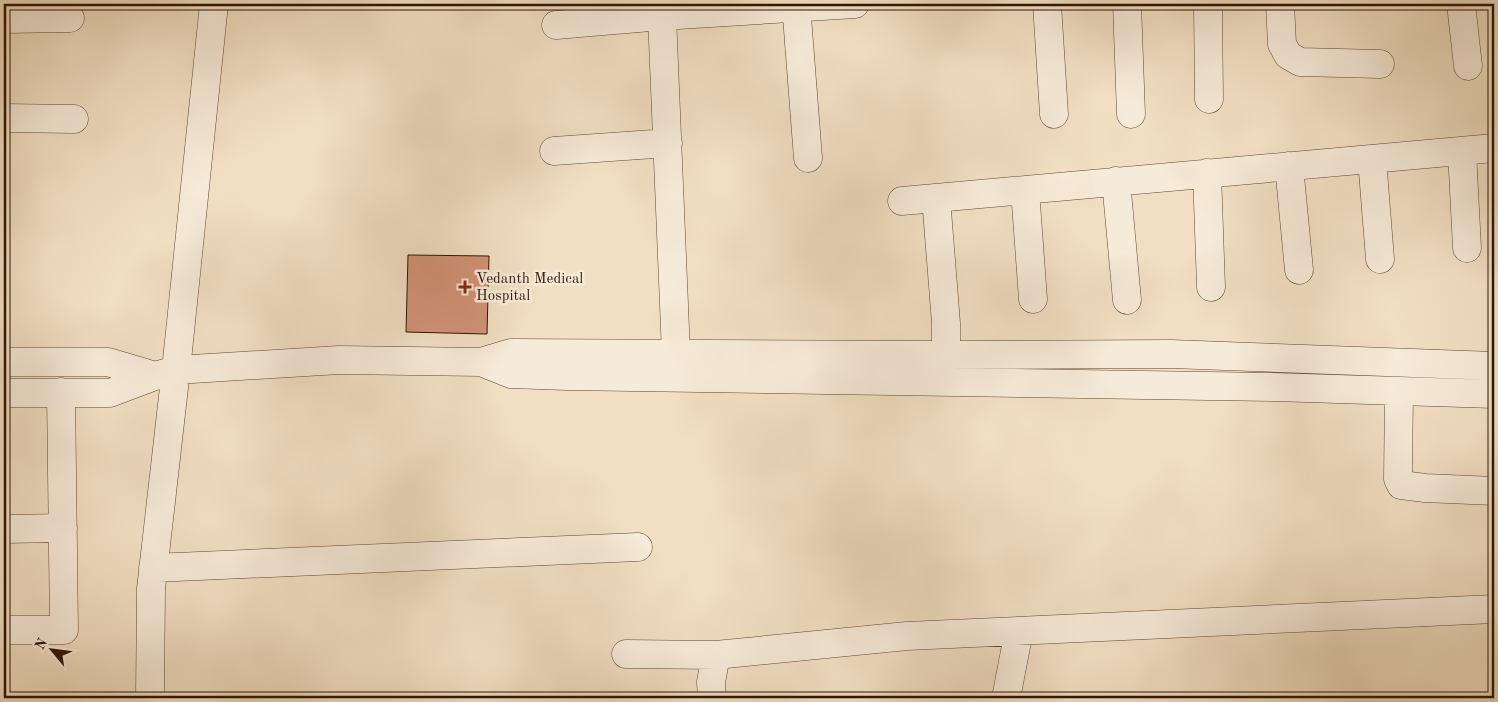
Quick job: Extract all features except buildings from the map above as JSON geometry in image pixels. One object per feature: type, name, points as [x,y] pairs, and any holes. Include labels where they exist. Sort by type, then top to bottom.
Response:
[{"type":"street","points":[[150,698],[151,589],[165,373],[214,4]]},
{"type":"street","points":[[556,25],[796,6],[855,4]]},
{"type":"street","points":[[1047,4],[1054,114]]},
{"type":"street","points":[[1128,4],[1131,114]]},
{"type":"street","points":[[1208,4],[1209,99]]},
{"type":"street","points":[[1280,4],[1282,44],[1288,55],[1300,62],[1380,64]]},
{"type":"street","points":[[1461,4],[1468,66]]},
{"type":"street","points":[[796,6],[808,158]]},
{"type":"street","points":[[662,16],[676,353]]},
{"type":"street","points":[[4,18],[70,18]]},
{"type":"street","points":[[4,118],[74,119]]},
{"type":"street","points":[[554,151],[668,142]]},
{"type":"street","points":[[902,201],[1494,148]]},
{"type":"street","points":[[1462,151],[1467,248]]},
{"type":"street","points":[[1372,159],[1380,259]]},
{"type":"street","points":[[1290,166],[1299,270]]},
{"type":"street","points":[[1207,173],[1211,287]]},
{"type":"street","points":[[1116,182],[1126,300]]},
{"type":"street","points":[[1026,190],[1033,299]]},
{"type":"street","points":[[936,198],[946,323],[946,355]]},
{"type":"street","points":[[4,362],[108,362],[165,373],[339,360],[481,362],[511,353],[1171,354],[1494,366]]},
{"type":"street","points":[[481,362],[511,374],[1274,387],[1494,394]]},
{"type":"street","points":[[4,393],[110,393],[165,373]]},
{"type":"street","points":[[1399,391],[1398,479],[1401,485],[1494,491]]},
{"type":"street","points":[[4,630],[64,630],[60,392]]},
{"type":"street","points":[[4,529],[63,528]]},
{"type":"street","points":[[153,568],[638,547]]},
{"type":"street","points":[[626,654],[716,655],[907,636],[1494,609]]},
{"type":"street","points":[[1006,698],[1019,631]]},
{"type":"street","points":[[712,698],[711,682],[716,655]]},
{"type":"place","name":"Vedanth Medical Hospital","points":[[465,287]]}]
